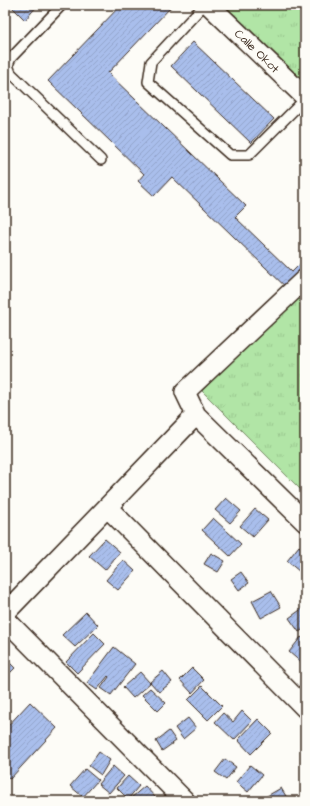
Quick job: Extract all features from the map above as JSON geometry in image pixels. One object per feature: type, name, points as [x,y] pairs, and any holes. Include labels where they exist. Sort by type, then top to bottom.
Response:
[{"type":"street","name":"Calle Okot","points":[[209,5],[305,98]]},
{"type":"street","points":[[305,279],[185,392],[196,415],[305,522]]},
{"type":"street","points":[[5,613],[196,415]]},
{"type":"street","points":[[108,507],[305,708]]},
{"type":"street","points":[[5,619],[185,801]]},
{"type":"lane","points":[[62,5],[11,58],[8,65],[11,73],[101,160]]},
{"type":"lane","points":[[204,5],[151,62],[148,82],[230,155],[249,155],[305,98]]},
{"type":"green space","points":[[213,5],[305,5],[305,93]]},
{"type":"green space","points":[[305,288],[305,494],[202,391]]},
{"type":"building","points":[[10,5],[38,5],[25,20]]},
{"type":"building","points":[[121,5],[172,6],[108,73],[246,206],[235,217],[292,272],[305,259],[305,286],[295,296],[172,177],[154,196],[138,181],[144,174],[48,81]]},
{"type":"building","points":[[193,42],[274,119],[251,143],[171,66]]},
{"type":"building","points":[[226,498],[241,511],[230,523],[215,510]]},
{"type":"building","points":[[255,509],[268,520],[253,537],[240,526]]},
{"type":"building","points":[[213,518],[241,544],[230,556],[202,530]]},
{"type":"building","points":[[105,539],[120,552],[105,570],[89,556]]},
{"type":"building","points":[[299,546],[305,551],[305,566],[300,572],[287,561]]},
{"type":"building","points":[[211,553],[225,561],[218,572],[204,564]]},
{"type":"building","points":[[123,560],[135,571],[118,590],[106,580]]},
{"type":"building","points":[[241,572],[249,583],[239,590],[231,579]]},
{"type":"building","points":[[271,591],[281,607],[261,618],[252,601]]},
{"type":"building","points":[[303,608],[305,611],[305,628],[299,632],[289,618]]},
{"type":"building","points":[[86,612],[98,625],[75,647],[62,635]]},
{"type":"building","points":[[94,633],[105,644],[77,673],[66,662]]},
{"type":"building","points":[[301,637],[305,640],[305,661],[303,664],[289,652]]},
{"type":"building","points":[[114,647],[135,664],[111,695],[101,688],[109,677],[108,676],[97,690],[87,683]]},
{"type":"building","points":[[5,658],[15,668],[5,678]]},
{"type":"building","points":[[192,668],[204,680],[192,693],[180,680]]},
{"type":"building","points":[[163,671],[172,682],[159,692],[150,682]]},
{"type":"building","points":[[140,672],[150,683],[133,698],[123,687]]},
{"type":"building","points":[[202,686],[222,706],[208,720],[188,700]]},
{"type":"building","points":[[150,688],[166,703],[158,711],[142,695]]},
{"type":"building","points":[[30,702],[57,728],[10,779],[5,775],[5,729]]},
{"type":"building","points":[[242,711],[252,721],[234,740],[215,722],[223,713],[233,722]]},
{"type":"building","points":[[188,718],[196,728],[183,739],[175,728]]},
{"type":"building","points":[[258,719],[272,733],[251,754],[238,740]]},
{"type":"building","points":[[169,731],[176,741],[162,751],[156,741]]},
{"type":"building","points":[[99,752],[110,760],[101,775],[89,766]]},
{"type":"building","points":[[225,759],[236,767],[226,780],[215,772]]},
{"type":"building","points":[[250,765],[262,775],[248,792],[236,782]]},
{"type":"building","points":[[113,766],[124,776],[109,793],[98,784]]},
{"type":"building","points":[[85,769],[98,780],[83,797],[70,786]]},
{"type":"building","points":[[128,776],[139,786],[128,799],[117,788]]},
{"type":"building","points":[[145,786],[155,797],[151,801],[134,801],[131,798]]},
{"type":"building","points":[[281,788],[289,801],[260,801],[260,800]]},
{"type":"building","points":[[108,797],[114,801],[105,801]]}]
